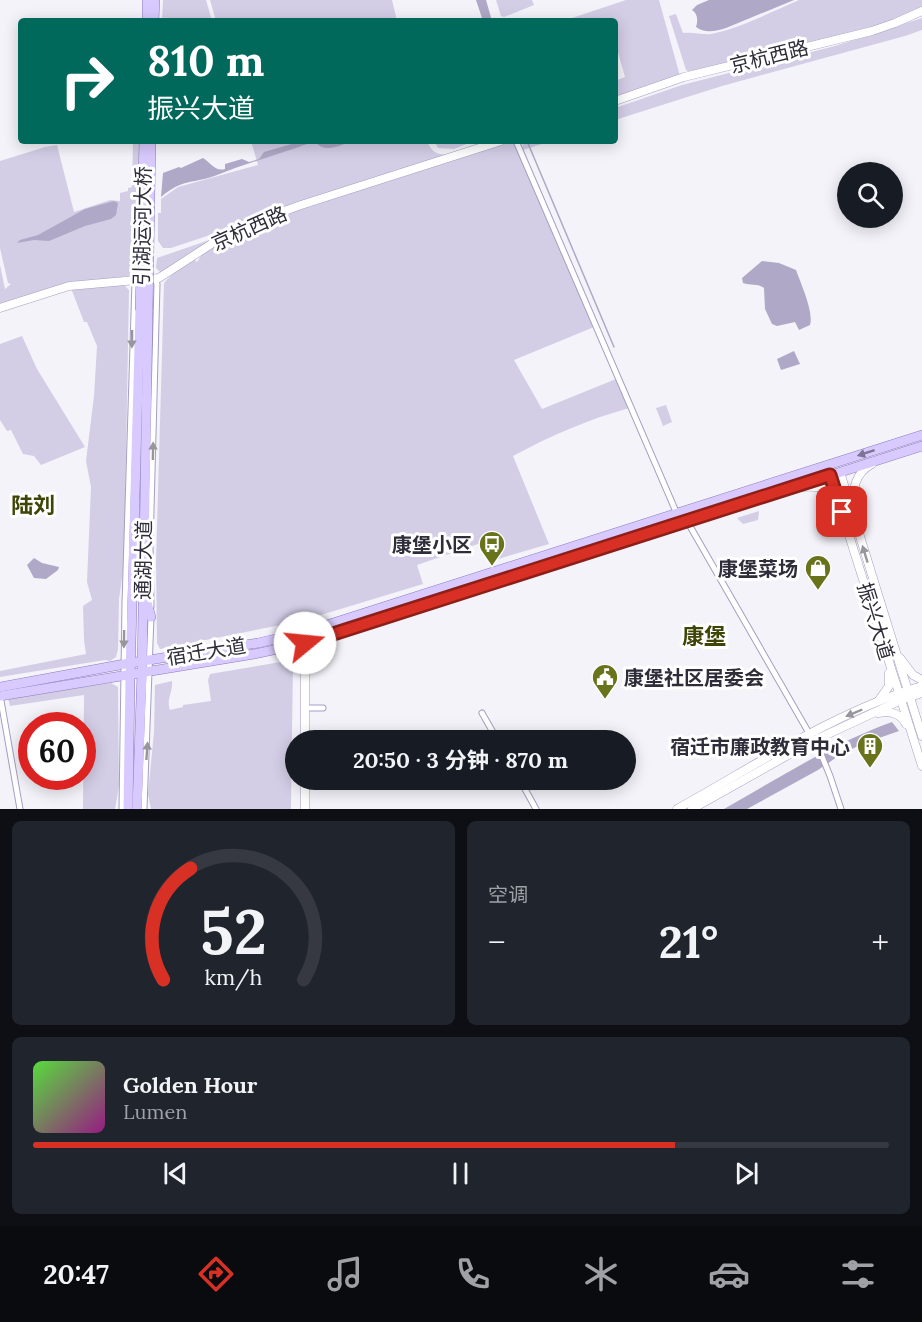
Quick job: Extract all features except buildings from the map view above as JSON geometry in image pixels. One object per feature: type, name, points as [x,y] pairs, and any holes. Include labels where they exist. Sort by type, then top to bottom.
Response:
[{"type":"main road","points":[[147,0],[147,18]]},
{"type":"main road","points":[[154,0],[154,18]]},
{"type":"main road","name":"京杭西路","points":[[618,100],[684,77],[872,31],[922,11]]},
{"type":"main road","name":"引湖运河大桥","points":[[144,144],[144,310]]},
{"type":"main road","name":"引湖运河大桥","points":[[144,310],[151,144]]},
{"type":"main road","name":"京杭西路","points":[[0,308],[69,286],[155,279],[216,241],[254,222],[492,144]]},
{"type":"main road","name":"通湖大道","points":[[137,808],[126,714],[127,663],[137,626],[143,588],[144,310]]},
{"type":"main road","name":"通湖大道","points":[[137,808],[140,712],[146,671],[146,660],[137,626],[134,530],[144,310]]},
{"type":"main road","name":"宿迁大道","points":[[0,687],[127,663],[247,645],[304,632],[922,435]]},
{"type":"main road","name":"宿迁大道","points":[[0,696],[254,654],[305,643],[922,446]]},
{"type":"main road","points":[[857,530],[854,484],[865,468],[889,457]]},
{"type":"main road","points":[[144,500],[152,472]]},
{"type":"main road","name":"振兴大道","points":[[840,472],[922,736]]},
{"type":"main road","name":"振兴大道","points":[[830,475],[922,766]]},
{"type":"main road","points":[[780,491],[814,486],[826,489],[836,501],[847,530]]},
{"type":"main road","points":[[127,558],[134,530]]},
{"type":"main road","points":[[143,588],[151,617]]},
{"type":"main road","points":[[304,632],[305,730]]},
{"type":"main road","points":[[895,651],[914,675],[922,680]]},
{"type":"main road","points":[[875,704],[883,697],[889,686],[887,657]]},
{"type":"main road","points":[[677,809],[811,738],[871,714],[922,686]]},
{"type":"main road","points":[[909,693],[922,693]]},
{"type":"main road","points":[[692,809],[811,738],[833,721],[875,704],[900,697]]},
{"type":"main road","points":[[126,714],[132,705],[136,704],[140,712]]},
{"type":"main road","points":[[871,714],[896,713],[903,720],[912,737]]},
{"type":"main road","points":[[137,808],[145,780]]},
{"type":"main road","points":[[305,790],[305,809]]},
{"type":"street","points":[[517,144],[677,514]]},
{"type":"street","points":[[146,660],[151,617],[157,284],[155,279]]},
{"type":"street","points":[[127,663],[127,558],[135,281]]},
{"type":"street","points":[[687,521],[811,738],[831,776],[841,809]]},
{"type":"street","points":[[145,780],[146,671]]},
{"type":"street","points":[[0,696],[20,809]]},
{"type":"street","points":[[305,708],[323,708]]},
{"type":"street","points":[[482,713],[492,730]]},
{"type":"street","points":[[122,809],[126,714]]},
{"type":"street","points":[[526,790],[536,809]]},
{"type":"shaded area","points":[[163,0],[206,0],[211,18],[162,18]]},
{"type":"shaded area","points":[[210,0],[392,0],[396,18],[215,18]]},
{"type":"shaded area","points":[[476,0],[486,0],[491,18],[482,18]]},
{"type":"shaded area","points":[[496,0],[532,0],[534,5],[504,17],[501,16]]},
{"type":"shaded area","points":[[626,0],[659,0],[680,76],[618,98],[618,80],[625,77],[618,52],[618,18],[572,18]]},
{"type":"shaded area","points":[[709,0],[794,0],[726,28],[707,31],[696,27],[697,18],[692,10]]},
{"type":"shaded area","points":[[799,0],[922,0],[922,8],[888,24],[690,72],[686,70],[669,16],[676,14],[683,33],[711,34],[745,24]]},
{"type":"shaded area","points":[[922,18],[922,30],[905,36],[722,86],[618,119],[618,107],[682,85],[835,46]]},
{"type":"shaded area","points":[[133,144],[140,144],[137,275],[65,284],[0,305],[0,265],[5,289],[11,284],[8,283],[0,248],[0,161],[57,145],[74,212],[110,200],[120,201],[120,193],[132,187]]},
{"type":"shaded area","points":[[252,144],[429,144],[437,153],[453,154],[171,248],[163,248],[158,241],[158,213],[161,213],[161,199],[178,187],[258,165]]},
{"type":"shaded area","points":[[292,144],[307,144],[209,178],[182,184],[161,197],[163,173],[203,158],[221,170],[225,169],[225,164],[242,159],[249,162],[259,159],[264,152]]},
{"type":"shaded area","points":[[318,144],[344,144],[328,148]]},
{"type":"shaded area","points":[[436,144],[466,144],[454,149],[438,148]]},
{"type":"shaded area","points":[[500,144],[514,144],[594,327],[514,360],[542,409],[616,379],[629,408],[570,429],[513,456],[549,544],[488,562],[481,543],[417,565],[423,584],[301,621],[160,649],[157,643],[156,562],[164,283],[182,267],[195,260],[197,262],[204,251],[257,224]]},
{"type":"shaded area","points":[[522,144],[542,144],[523,150]]},
{"type":"shaded area","points":[[114,201],[118,203],[116,215],[111,219],[85,226],[49,241],[34,240],[17,243],[38,235],[85,209]]},
{"type":"shaded area","points":[[218,237],[161,273],[156,268],[157,258]]},
{"type":"shaded area","points":[[762,261],[779,263],[796,270],[809,306],[810,325],[799,330],[795,322],[777,326],[772,324],[765,309],[764,288],[743,283],[742,278]]},
{"type":"shaded area","points":[[123,284],[129,290],[124,564],[119,599],[116,657],[110,661],[0,677],[0,671],[86,654],[83,606],[92,600],[87,582],[91,487],[86,461],[97,346],[87,322],[84,322],[71,288]]},
{"type":"shaded area","points":[[22,336],[37,369],[85,447],[41,465],[34,456],[23,454],[11,430],[7,431],[0,420],[0,344]]},
{"type":"shaded area","points":[[794,351],[800,364],[781,370],[777,359]]},
{"type":"shaded area","points":[[666,405],[672,422],[663,426],[656,408]]},
{"type":"shaded area","points":[[759,511],[758,520],[743,524],[737,518]]},
{"type":"shaded area","points":[[34,558],[42,563],[59,567],[58,570],[46,579],[34,578],[27,565]]},
{"type":"shaded area","points":[[293,660],[292,730],[285,730],[285,790],[291,790],[291,809],[151,809],[148,794],[154,732],[155,685],[172,681],[170,710],[183,707],[183,705],[211,701],[208,680],[210,674]]},
{"type":"shaded area","points":[[111,683],[118,687],[119,786],[115,809],[83,809],[83,790],[96,790],[96,712],[84,712],[84,695],[10,706],[8,698]]},
{"type":"shaded area","points":[[892,722],[899,731],[862,744],[840,755],[818,770],[747,809],[724,809],[827,751]]},
{"type":"waterway","points":[[528,144],[614,347]]},
{"type":"place","name":"康堡小区","points":[[492,567]]},
{"type":"place","name":"康堡菜场","points":[[818,591]]},
{"type":"place","name":"康堡社区居委会","points":[[605,700]]},
{"type":"place","name":"宿迁市廉政教育中心","points":[[870,769]]},
{"type":"district","name":"陆刘","points":[[33,505]]},
{"type":"district","name":"康堡","points":[[704,636]]},
{"type":"route","points":[[305,643],[830,475],[842,512]]}]
